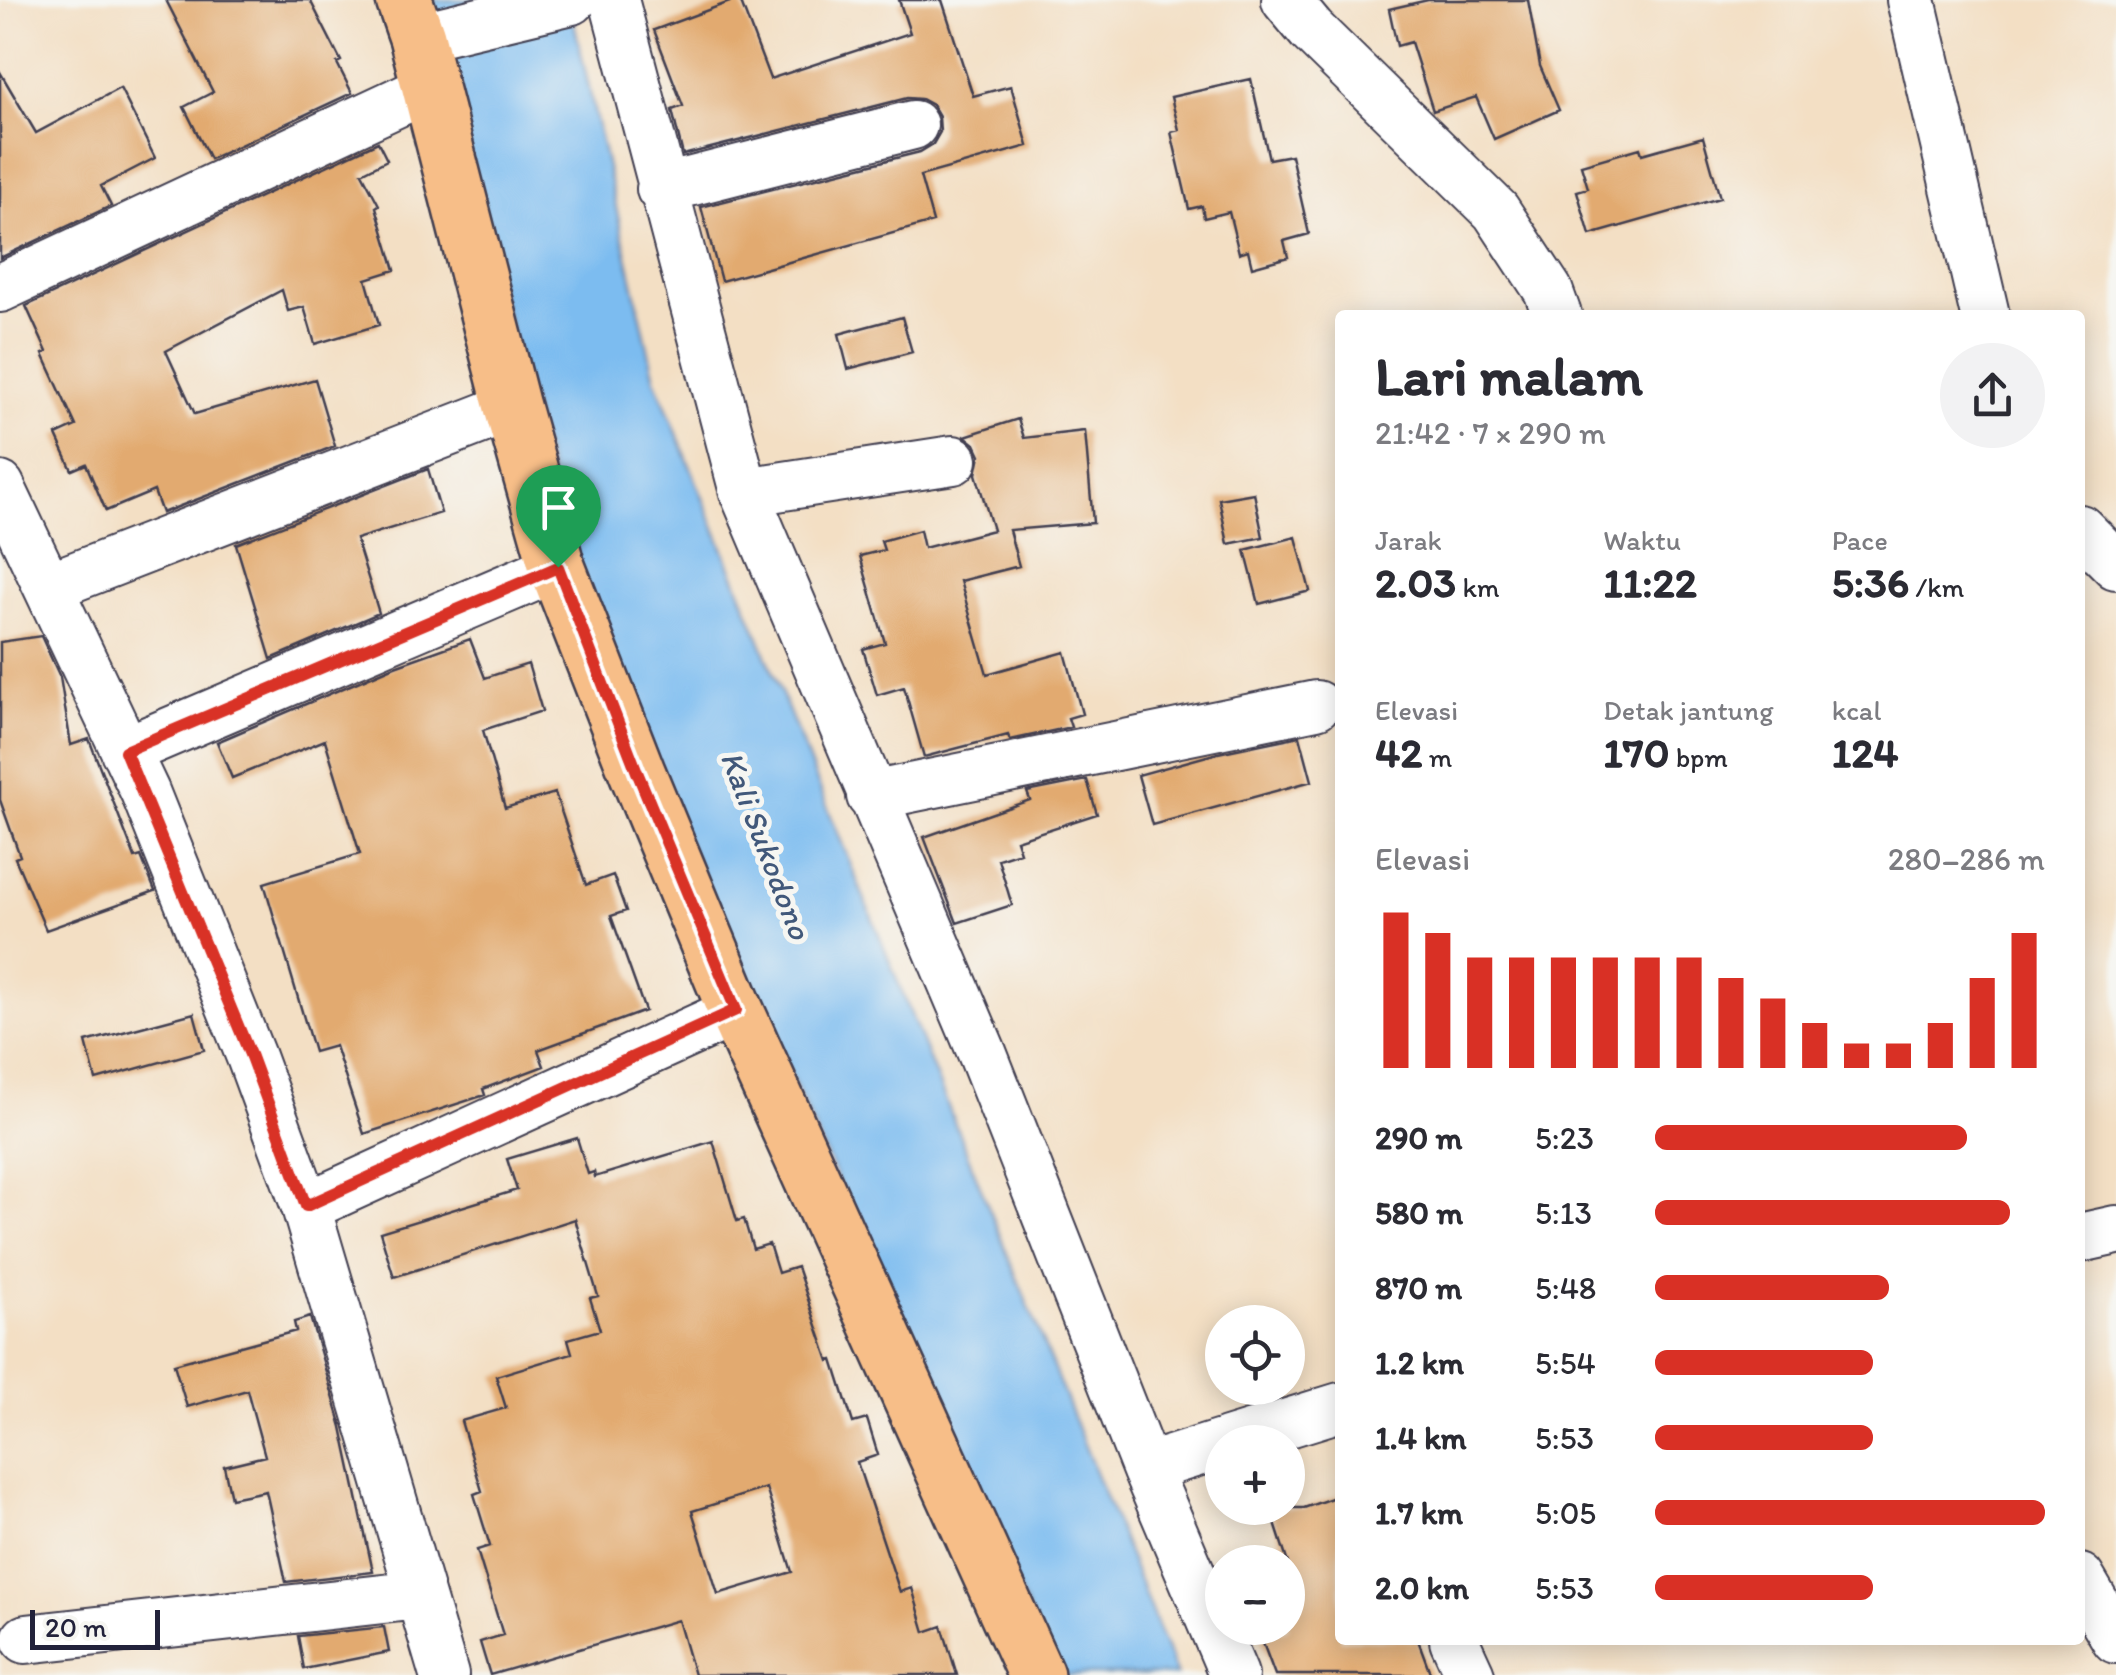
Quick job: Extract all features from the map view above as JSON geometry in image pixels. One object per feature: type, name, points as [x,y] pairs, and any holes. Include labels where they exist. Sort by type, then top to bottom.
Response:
[{"type":"main road","points":[[418,40],[512,407],[558,567],[637,772],[736,1010],[1036,1675]]},
{"type":"street","points":[[0,288],[418,40],[572,0]]},
{"type":"street","points":[[614,0],[744,492],[983,1055],[1146,1468],[1234,1675]]},
{"type":"street","points":[[1286,0],[1311,30],[1496,211],[1548,290],[1555,310]]},
{"type":"street","points":[[1911,0],[1984,310]]},
{"type":"street","points":[[662,190],[913,125]]},
{"type":"street","points":[[48,587],[512,407]]},
{"type":"street","points":[[744,492],[953,460]]},
{"type":"street","points":[[0,486],[125,751],[251,1057],[306,1206],[444,1675]]},
{"type":"street","points":[[2085,533],[2116,565]]},
{"type":"street","points":[[125,751],[558,567]]},
{"type":"street","points":[[871,796],[1316,704]]},
{"type":"street","points":[[306,1206],[736,1010]]},
{"type":"street","points":[[2085,1237],[2116,1230]]},
{"type":"street","points":[[1282,1425],[1335,1409]]},
{"type":"street","points":[[1146,1468],[1205,1449]]},
{"type":"street","points":[[2085,1586],[2116,1639]]},
{"type":"street","points":[[26,1639],[419,1595]]},
{"type":"street","points":[[1456,1645],[1470,1675]]},
{"type":"water","name":"Kali Sukodono","points":[[419,0],[569,0],[655,379],[1177,1675],[1057,1675],[595,633]]},
{"type":"building","points":[[166,0],[310,0],[341,61],[337,63],[352,93],[210,159],[184,107],[213,92]]},
{"type":"building","points":[[740,0],[770,79],[910,33],[899,0],[942,0],[973,96],[1011,86],[1028,146],[920,176],[933,222],[721,281],[701,207],[920,152],[933,144],[940,132],[939,117],[932,105],[907,98],[683,155],[672,110],[683,106],[654,30]]},
{"type":"building","points":[[1428,0],[1528,0],[1540,66],[1559,110],[1494,139],[1476,97],[1433,111],[1411,42],[1397,46],[1389,9]]},
{"type":"building","points":[[0,72],[36,133],[120,88],[155,158],[101,186],[111,206],[0,258]]},
{"type":"building","points":[[1251,79],[1269,159],[1291,155],[1309,234],[1284,241],[1288,257],[1252,267],[1248,250],[1239,253],[1229,212],[1204,218],[1202,206],[1189,209],[1171,132],[1179,130],[1171,97]]},
{"type":"building","points":[[1703,137],[1720,198],[1590,235],[1577,191],[1588,188],[1581,165],[1640,148],[1642,154]]},
{"type":"building","points":[[378,142],[387,160],[362,173],[379,205],[376,207],[395,270],[366,279],[379,325],[315,344],[304,307],[288,311],[282,290],[166,351],[195,414],[315,379],[335,446],[162,513],[154,491],[106,511],[86,464],[72,470],[56,435],[76,426],[26,306]]},
{"type":"building","points":[[902,317],[912,352],[848,369],[839,334]]},
{"type":"building","points":[[1018,419],[1024,438],[1085,431],[1093,523],[1009,530],[1019,566],[960,581],[987,674],[1065,652],[1082,714],[1068,718],[1071,727],[1010,740],[1008,735],[924,757],[904,687],[877,695],[863,649],[885,643],[860,556],[884,550],[881,541],[920,530],[924,548],[993,530],[976,474],[980,455],[965,436]]},
{"type":"building","points":[[428,469],[441,513],[356,539],[379,613],[271,659],[236,544]]},
{"type":"building","points":[[1254,493],[1263,537],[1228,544],[1219,499]]},
{"type":"building","points":[[1296,537],[1310,591],[1259,604],[1245,550]]},
{"type":"building","points":[[41,636],[60,677],[71,745],[89,739],[135,858],[141,856],[155,891],[46,930],[15,858],[20,856],[0,800],[0,642]]},
{"type":"building","points":[[470,639],[485,678],[528,664],[542,711],[483,730],[505,808],[555,793],[586,885],[613,875],[626,911],[611,916],[645,1011],[538,1050],[544,1066],[483,1089],[485,1095],[364,1134],[335,1046],[314,1052],[264,883],[360,854],[325,740],[232,778],[217,742],[395,666]]},
{"type":"building","points":[[1300,736],[1312,781],[1152,825],[1138,775]]},
{"type":"building","points":[[1087,780],[1097,814],[1016,840],[1020,852],[998,859],[1012,905],[957,923],[924,837],[1030,800],[1027,792]]},
{"type":"building","points":[[194,1013],[204,1050],[96,1080],[86,1042]]},
{"type":"building","points":[[577,1138],[588,1174],[594,1172],[595,1177],[713,1141],[737,1221],[744,1219],[753,1249],[769,1244],[778,1273],[797,1267],[853,1423],[867,1419],[878,1455],[857,1462],[900,1592],[912,1588],[925,1632],[942,1626],[957,1675],[694,1675],[678,1620],[490,1675],[480,1642],[503,1635],[477,1550],[490,1546],[474,1494],[482,1491],[461,1421],[506,1408],[496,1376],[572,1353],[568,1339],[600,1330],[590,1298],[598,1296],[575,1219],[394,1277],[380,1232],[517,1190],[507,1159]],"holes":[[[766,1488],[792,1572],[718,1594],[692,1511]]]},
{"type":"building","points":[[310,1317],[342,1427],[373,1572],[286,1582],[266,1491],[231,1498],[224,1466],[265,1456],[247,1390],[187,1407],[174,1364],[296,1331],[294,1322]]},
{"type":"building","points":[[1335,1497],[1335,1645],[1420,1645],[1431,1675],[1275,1675],[1264,1645],[1305,1645],[1305,1545],[1282,1545],[1276,1525],[1305,1525],[1305,1508]]},
{"type":"building","points":[[384,1627],[389,1652],[304,1669],[298,1636]]},
{"type":"route","points":[[558,567],[637,772],[736,1010],[306,1206],[251,1057],[125,751],[558,567]]}]
